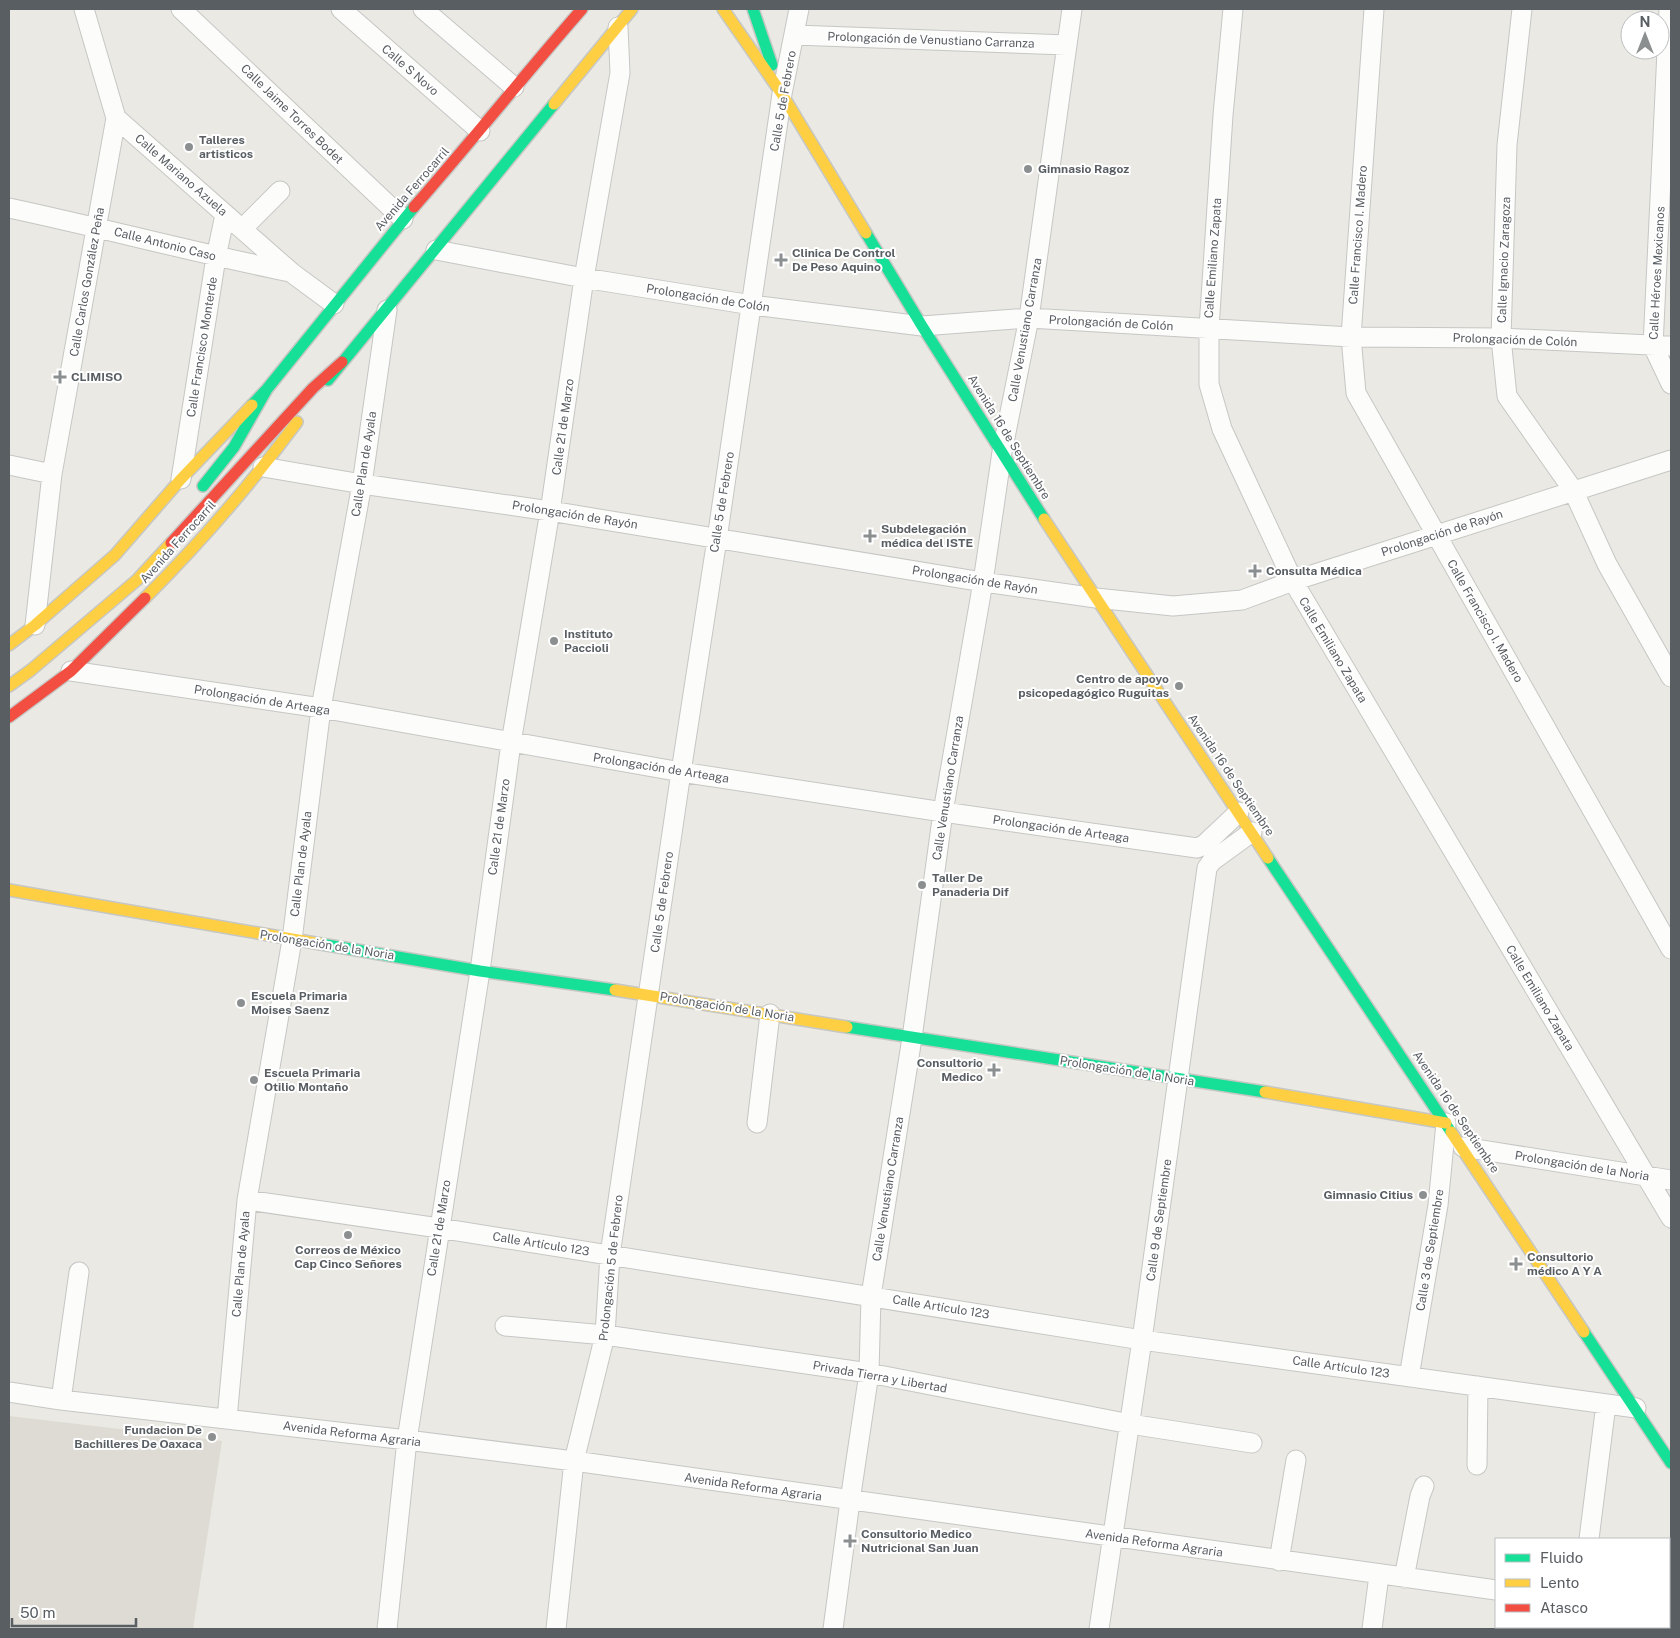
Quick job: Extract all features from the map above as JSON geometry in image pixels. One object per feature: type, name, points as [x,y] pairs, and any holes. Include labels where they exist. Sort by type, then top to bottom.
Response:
[{"type":"main road","name":"Avenida Ferrocarril","points":[[9,645],[35,625],[115,555],[181,480],[267,389],[402,219],[480,131],[514,87],[582,9]]},
{"type":"main road","name":"Avenida Ferrocarril","points":[[9,717],[71,671],[167,576],[263,467],[342,362],[387,310],[632,9]]},
{"type":"main road","name":"Avenida 16 de Septiembre","points":[[723,9],[782,94],[922,326],[1096,598],[1463,1147],[1671,1463]]},
{"type":"main road","name":"Avenida 16 de Septiembre","points":[[753,9],[782,94]]},
{"type":"main road","name":"Avenida Ferrocarril","points":[[9,686],[31,670],[137,580],[313,388],[342,362]]},
{"type":"main road","name":"Avenida Ferrocarril","points":[[193,498],[234,447],[267,389]]},
{"type":"main road","name":"Prolongación de la Noria","points":[[9,890],[480,971],[648,995],[912,1038],[1179,1078],[1446,1123]]},
{"type":"street","points":[[84,9],[116,118]]},
{"type":"street","name":"Calle Jaime Torres Bodet","points":[[181,9],[402,219]]},
{"type":"street","name":"Calle S Novo","points":[[340,9],[480,131]]},
{"type":"street","points":[[423,9],[514,87]]},
{"type":"street","name":"Calle 5 de Febrero","points":[[648,995],[782,94],[799,9]]},
{"type":"street","name":"Calle Venustiano Carranza","points":[[833,1629],[869,1373],[872,1296],[912,1038],[943,812],[983,582],[1002,452],[1029,318],[1072,9]]},
{"type":"street","name":"Calle Emiliano Zapata","points":[[1233,9],[1223,115],[1209,328],[1209,384],[1222,429],[1293,582],[1671,1218]]},
{"type":"street","name":"Calle Francisco I. Madero","points":[[1374,9],[1351,337],[1356,392],[1671,949]]},
{"type":"street","name":"Calle Ignacio Zaragoza","points":[[1522,9],[1508,145],[1501,338],[1507,396],[1573,490],[1607,564],[1671,677]]},
{"type":"street","name":"Calle Héroes Mexicanos","points":[[1669,9],[1662,346],[1671,384]]},
{"type":"street","name":"Calle 21 de Marzo","points":[[387,1629],[407,1440],[480,971],[511,743],[550,511],[584,278],[620,73],[618,27]]},
{"type":"street","name":"Prolongación de Venustiano Carranza","points":[[795,35],[1067,45]]},
{"type":"street","name":"Calle Mariano Azuela","points":[[116,118],[292,273],[334,304]]},
{"type":"street","name":"Calle Carlos González Peña","points":[[35,625],[52,474],[116,118]]},
{"type":"street","points":[[242,229],[280,191]]},
{"type":"street","name":"Calle Antonio Caso","points":[[9,208],[96,226],[216,257],[292,273]]},
{"type":"street","name":"Calle Francisco Monterde","points":[[181,480],[216,257],[225,214]]},
{"type":"street","name":"Prolongación de Colón","points":[[436,250],[584,278],[752,305],[922,326],[1029,318],[1351,337],[1501,338],[1662,346]]},
{"type":"street","name":"Calle Plan de Ayala","points":[[227,1420],[247,1200],[292,940],[321,708],[362,484],[387,310]]},
{"type":"street","name":"Prolongación de Rayón","points":[[263,467],[362,484],[550,511],[983,582],[1096,598],[1173,606],[1242,600],[1573,490],[1671,460]]},
{"type":"street","points":[[9,465],[52,474]]},
{"type":"street","name":"Prolongación de Arteaga","points":[[71,671],[321,708],[680,772],[1197,848],[1204,845],[1239,812]]},
{"type":"street","name":"Calle 9 de Septiembre","points":[[1099,1629],[1142,1340],[1207,868],[1212,861],[1252,832]]},
{"type":"street","name":"Prolongación 5 de Febrero","points":[[556,1629],[574,1461],[605,1335],[610,1255],[648,995]]},
{"type":"street","points":[[757,1123],[770,1014]]},
{"type":"street","name":"Calle 3 de Septiembre","points":[[1409,1376],[1438,1205],[1446,1123]]},
{"type":"street","name":"Prolongación de la Noria","points":[[1463,1147],[1671,1180]]},
{"type":"street","name":"Calle Artículo 123","points":[[247,1200],[439,1228],[1142,1340],[1636,1408]]},
{"type":"street","points":[[61,1400],[78,1272]]},
{"type":"street","name":"Privada Tierra y Libertad","points":[[505,1326],[605,1335],[869,1373],[1130,1424],[1252,1443]]},
{"type":"street","points":[[1477,1465],[1478,1386]]},
{"type":"street","name":"Avenida Reforma Agraria","points":[[9,1392],[61,1400],[574,1461],[1495,1590]]},
{"type":"street","points":[[1589,1538],[1606,1404]]},
{"type":"street","points":[[1279,1561],[1296,1460]]},
{"type":"street","points":[[1404,1578],[1420,1496],[1424,1486]]},
{"type":"street","points":[[1372,1629],[1379,1574]]},
{"type":"shaded area","points":[[9,1416],[222,1441],[193,1629],[9,1629]]},
{"type":"traffic: fast","points":[[753,9],[772,65]]},
{"type":"traffic: fast","points":[[328,380],[554,104]]},
{"type":"traffic: fast","points":[[252,405],[414,207]]},
{"type":"traffic: fast","points":[[866,233],[922,326],[1044,519]]},
{"type":"traffic: fast","points":[[203,486],[234,447],[267,389]]},
{"type":"traffic: fast","points":[[1268,858],[1451,1132]]},
{"type":"traffic: fast","points":[[321,944],[480,971],[615,990]]},
{"type":"traffic: fast","points":[[847,1027],[1265,1092]]},
{"type":"traffic: fast","points":[[1584,1332],[1671,1463]]},
{"type":"traffic: slow","points":[[554,104],[632,9]]},
{"type":"traffic: slow","points":[[723,9],[782,94],[866,233]]},
{"type":"traffic: slow","points":[[9,645],[35,625],[115,555],[181,479],[252,405]]},
{"type":"traffic: slow","points":[[145,598],[224,513],[297,422]]},
{"type":"traffic: slow","points":[[1044,519],[1268,858]]},
{"type":"traffic: slow","points":[[9,686],[31,670],[137,580],[171,543]]},
{"type":"traffic: slow","points":[[9,890],[321,944]]},
{"type":"traffic: slow","points":[[615,990],[847,1027]]},
{"type":"traffic: slow","points":[[1265,1092],[1446,1123]]},
{"type":"traffic: slow","points":[[1451,1132],[1584,1332]]},
{"type":"traffic: jam","points":[[414,207],[582,9]]},
{"type":"traffic: jam","points":[[171,543],[313,388],[342,362]]},
{"type":"traffic: jam","points":[[9,717],[71,671],[145,598]]},
{"type":"place","name":"Talleres artisticos","points":[[189,147]]},
{"type":"place","name":"Gimnasio Ragoz","points":[[1028,169]]},
{"type":"place","name":"Clinica De Control De Peso Aquino","points":[[781,260]]},
{"type":"place","name":"CLIMISO","points":[[60,377]]},
{"type":"place","name":"Subdelegación médica del ISTE","points":[[870,536]]},
{"type":"place","name":"Consulta Médica","points":[[1255,571]]},
{"type":"place","name":"Instituto Paccioli","points":[[554,641]]},
{"type":"place","name":"Centro de apoyo psicopedagógico Ruguitas","points":[[1179,686]]},
{"type":"place","name":"Taller De Panaderia Dif","points":[[922,885]]},
{"type":"place","name":"Escuela Primaria Moises Saenz","points":[[241,1003]]},
{"type":"place","name":"Consultorio Medico","points":[[994,1070]]},
{"type":"place","name":"Escuela Primaria Otilio Montaño","points":[[254,1080]]},
{"type":"place","name":"Gimnasio Citius","points":[[1423,1195]]},
{"type":"place","name":"Correos de México Cap Cinco Señores","points":[[348,1235]]},
{"type":"place","name":"Consultorio médico A Y A","points":[[1516,1264]]},
{"type":"place","name":"Fundacion De Bachilleres De Oaxaca","points":[[212,1437]]},
{"type":"place","name":"Consultorio Medico Nutricional San Juan","points":[[850,1541]]}]
